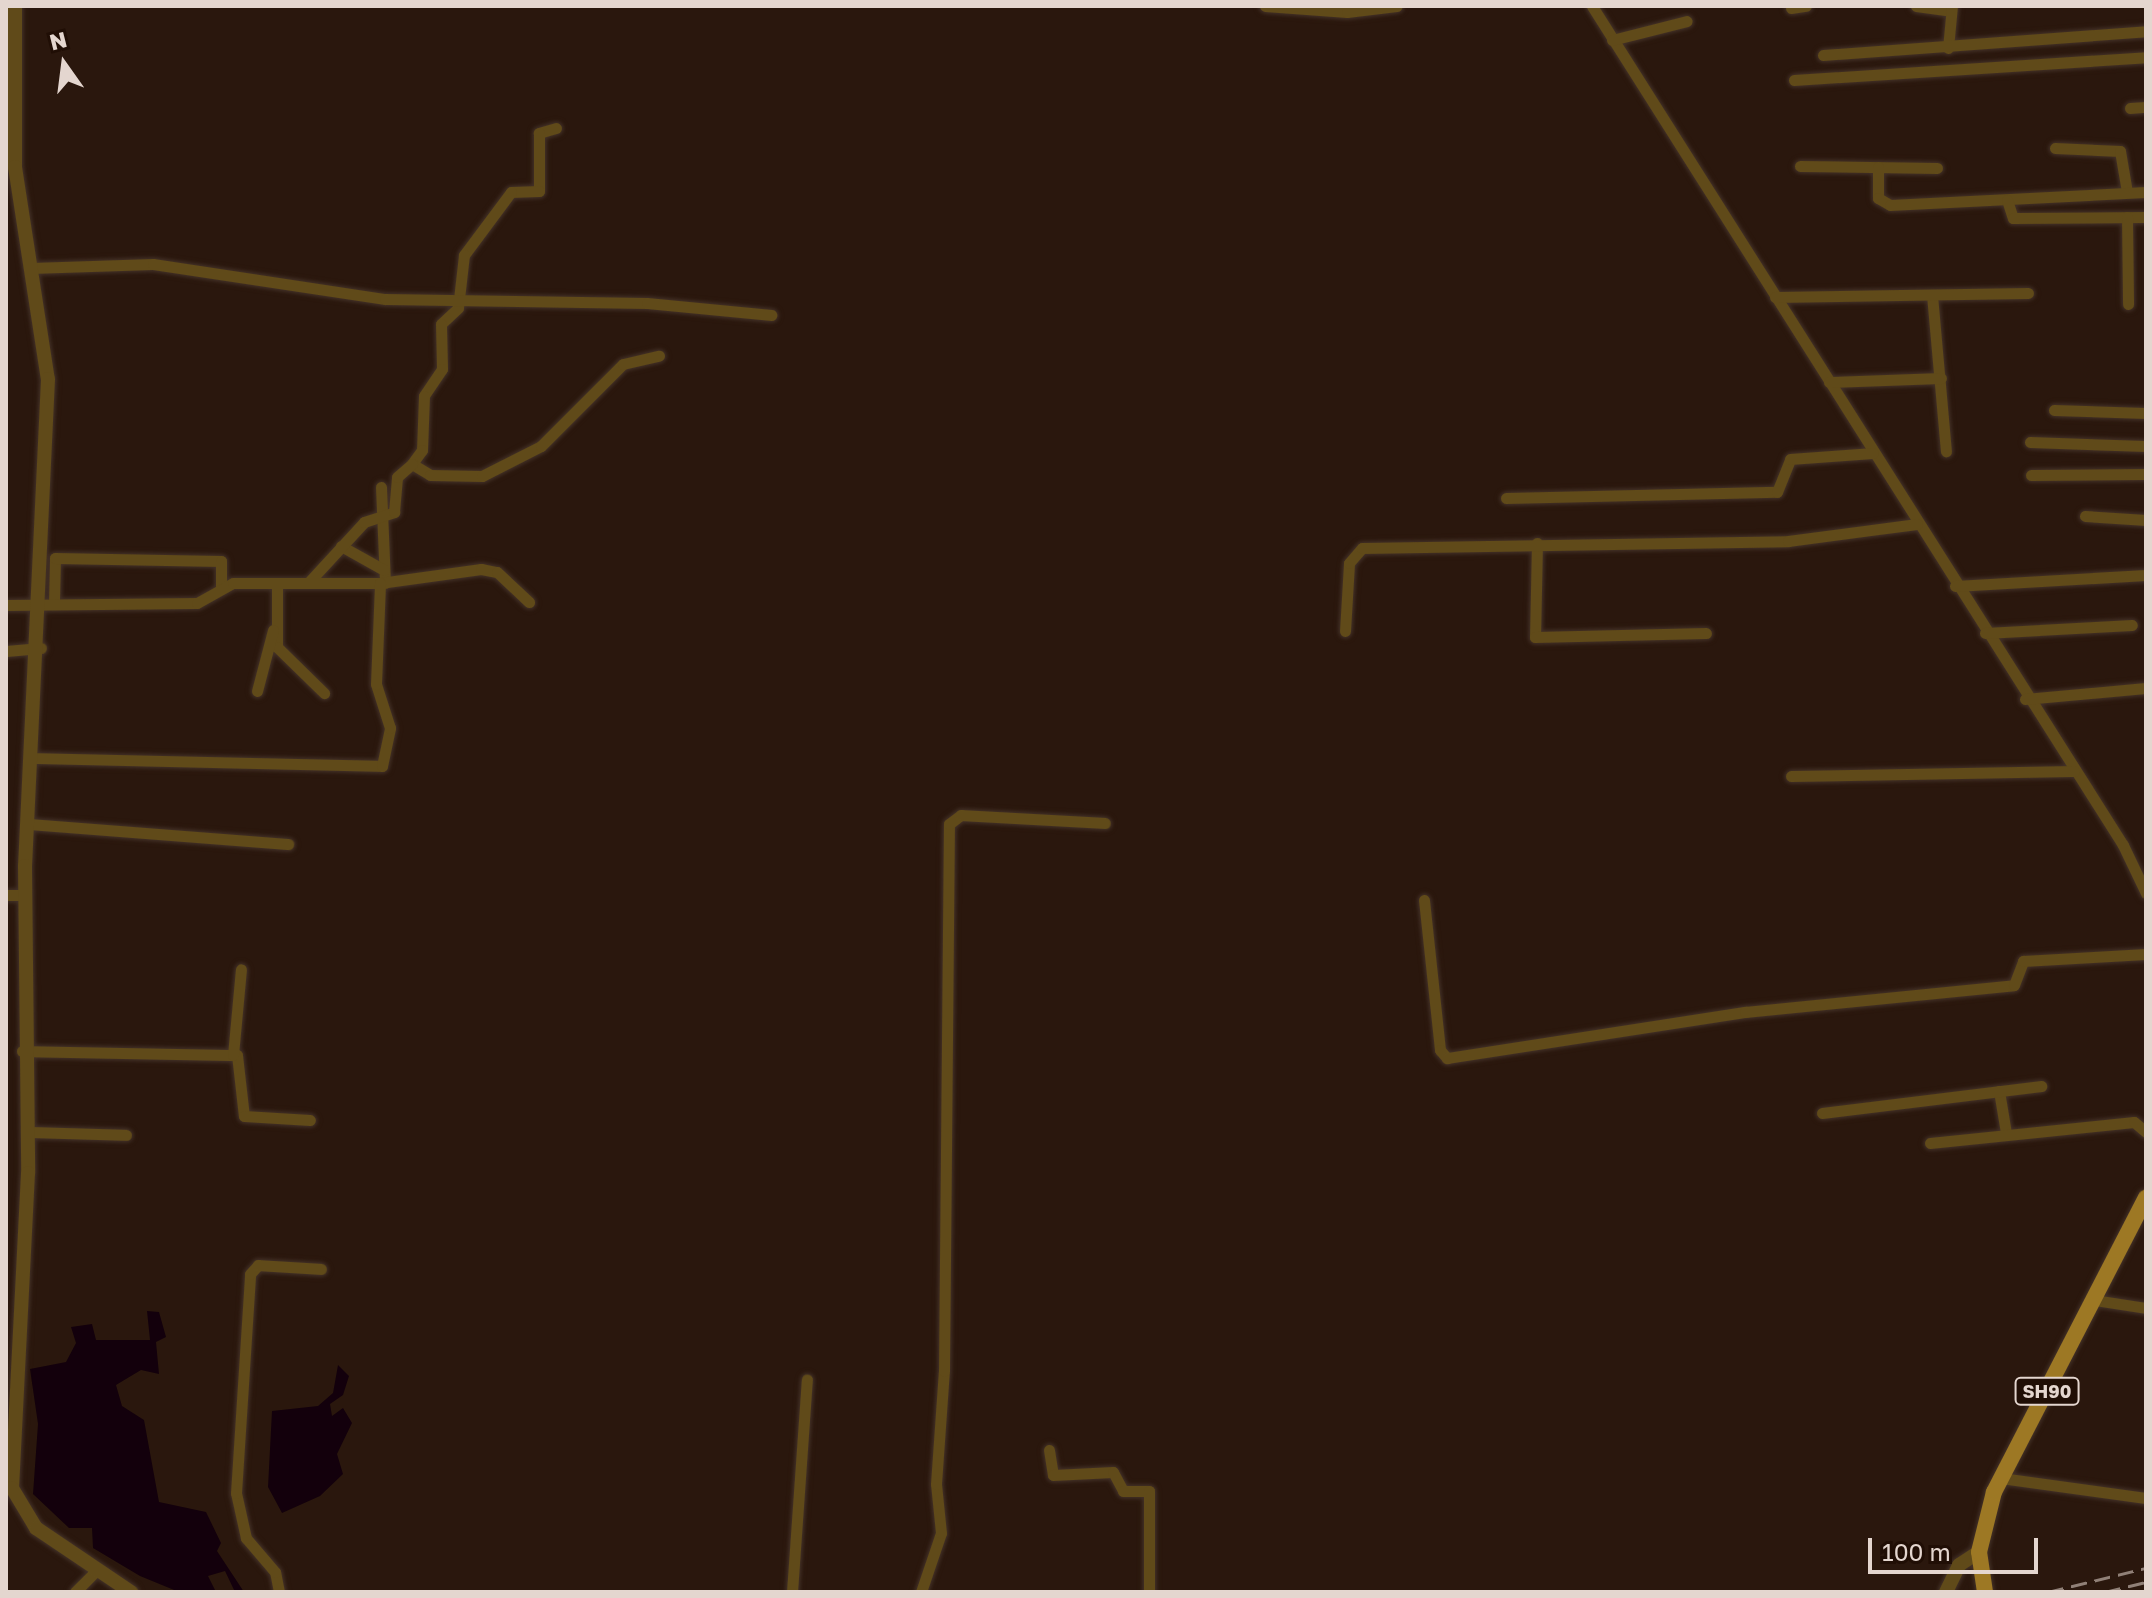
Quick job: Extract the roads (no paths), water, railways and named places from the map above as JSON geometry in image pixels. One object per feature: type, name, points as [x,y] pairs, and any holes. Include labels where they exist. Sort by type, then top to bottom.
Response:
[{"type":"main road","name":"SH90","points":[[1985,1592],[1979,1552],[2001,1478],[2146,1198]]},
{"type":"street","points":[[15,6],[10,144],[48,379],[47,602]]},
{"type":"street","points":[[1265,6],[1334,12],[1397,6]]},
{"type":"street","points":[[1592,6],[2025,699],[2090,795],[2146,893]]},
{"type":"street","points":[[1791,8],[1806,6]]},
{"type":"street","points":[[1916,6],[1951,9],[1948,48]]},
{"type":"street","points":[[1612,40],[1687,21]]},
{"type":"street","points":[[1823,55],[2146,31]]},
{"type":"street","points":[[1794,80],[2146,57]]},
{"type":"street","points":[[2130,108],[2146,107]]},
{"type":"street","points":[[308,583],[364,522],[382,518],[398,501],[401,468],[412,464],[422,450],[424,396],[442,369],[441,324],[458,300],[464,255],[511,192],[539,191],[539,133],[556,128]]},
{"type":"street","points":[[2055,148],[2120,151],[2127,192]]},
{"type":"street","points":[[1800,166],[1937,168]]},
{"type":"street","points":[[1878,167],[1885,205],[2146,192]]},
{"type":"street","points":[[2007,200],[2013,218],[2146,217]]},
{"type":"street","points":[[2127,217],[2128,304]]},
{"type":"street","points":[[31,268],[153,264],[385,299],[652,303],[771,315]]},
{"type":"street","points":[[1775,297],[2028,293]]},
{"type":"street","points":[[1932,295],[1946,451]]},
{"type":"street","points":[[412,464],[430,475],[482,476],[541,446],[623,364],[659,356]]},
{"type":"street","points":[[1829,382],[1941,378]]},
{"type":"street","points":[[2054,410],[2146,413]]},
{"type":"street","points":[[2030,442],[2146,446]]},
{"type":"street","points":[[1506,498],[1777,492],[1790,459],[1873,453]]},
{"type":"street","points":[[2031,475],[2146,474]]},
{"type":"street","points":[[32,758],[379,768],[387,760],[390,723],[376,684],[383,579],[381,487]]},
{"type":"street","points":[[2085,516],[2146,520]]},
{"type":"street","points":[[1345,631],[1349,563],[1357,549],[1537,543],[1788,541],[1917,524]]},
{"type":"street","points":[[1537,543],[1535,637],[1706,633]]},
{"type":"street","points":[[341,546],[383,579]]},
{"type":"street","points":[[131,1592],[95,1572],[36,1528],[12,1488],[27,1132],[22,1051],[25,895],[41,648],[55,558],[221,561],[221,587]]},
{"type":"street","points":[[6,605],[47,602],[197,603],[221,587],[383,579],[481,569],[497,572],[529,602]]},
{"type":"street","points":[[1955,586],[2146,575]]},
{"type":"street","points":[[257,691],[274,625],[277,583]]},
{"type":"street","points":[[274,625],[277,647],[324,693]]},
{"type":"street","points":[[1985,633],[2132,625]]},
{"type":"street","points":[[6,651],[41,648]]},
{"type":"street","points":[[2025,699],[2146,688]]},
{"type":"street","points":[[1791,776],[2074,771]]},
{"type":"street","points":[[921,1592],[941,1533],[936,1484],[944,1371],[949,824],[961,815],[1105,823]]},
{"type":"street","points":[[28,824],[288,844]]},
{"type":"street","points":[[6,895],[25,895]]},
{"type":"street","points":[[1424,900],[1440,1050],[1447,1058],[1745,1012],[2017,985],[2023,961],[2146,954]]},
{"type":"street","points":[[233,1055],[241,969]]},
{"type":"street","points":[[22,1051],[233,1055],[243,1061],[244,1116],[310,1120]]},
{"type":"street","points":[[1822,1113],[2041,1086]]},
{"type":"street","points":[[1999,1091],[2006,1133]]},
{"type":"street","points":[[1930,1143],[2134,1122],[2146,1132]]},
{"type":"street","points":[[27,1132],[126,1135]]},
{"type":"street","points":[[279,1592],[275,1572],[246,1538],[236,1493],[250,1274],[258,1265],[321,1269]]},
{"type":"street","points":[[2094,1300],[2146,1308]]},
{"type":"street","points":[[792,1592],[807,1380]]},
{"type":"street","points":[[1049,1450],[1053,1475],[1113,1472],[1123,1491],[1149,1491],[1149,1592]]},
{"type":"street","points":[[2001,1478],[2146,1498]]},
{"type":"street","points":[[1946,1592],[1959,1565],[1979,1552]]},
{"type":"street","points":[[75,1592],[95,1572]]},
{"type":"railway","points":[[2048,1592],[2146,1568]]},
{"type":"railway","points":[[2105,1592],[2146,1582]]}]
